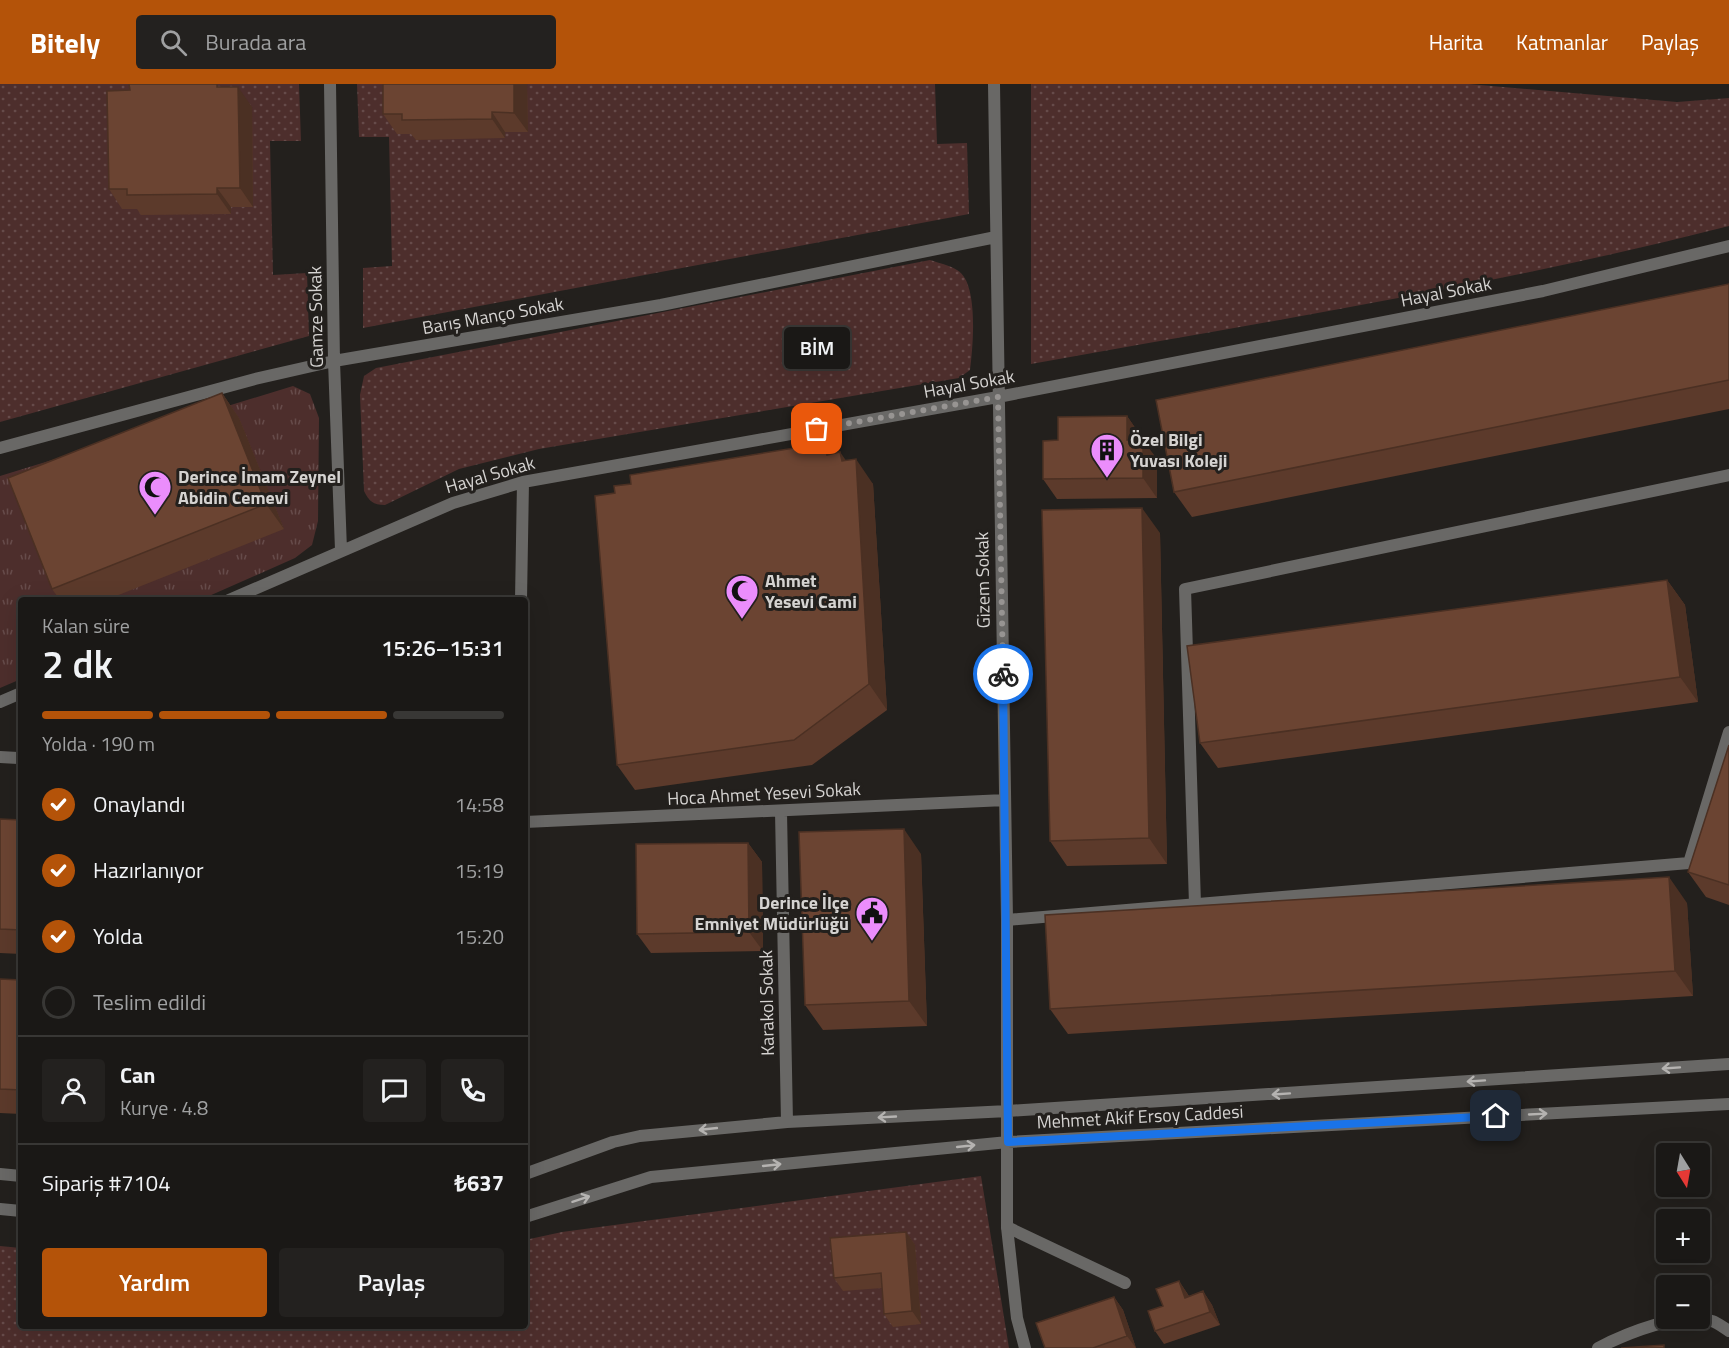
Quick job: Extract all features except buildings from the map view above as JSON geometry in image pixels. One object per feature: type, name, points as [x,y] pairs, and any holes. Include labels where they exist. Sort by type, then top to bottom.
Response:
[{"type":"street","name":"Gamze Sokak","points":[[330,84],[334,361],[341,550]]},
{"type":"street","name":"Gizem Sokak","points":[[994,84],[1007,920],[1006,1227],[1017,1318],[1025,1348]]},
{"type":"street","name":"Barış Manço Sokak","points":[[0,448],[255,379],[334,361],[661,305],[996,237]]},
{"type":"street","name":"Hayal Sokak","points":[[236,597],[453,503],[523,482],[998,397],[1543,291],[1729,246]]},
{"type":"street","points":[[1195,904],[1185,589],[1729,475]]},
{"type":"street","points":[[521,597],[523,482]]},
{"type":"street","points":[[0,702],[18,694]]},
{"type":"street","points":[[1007,920],[1689,863],[1729,732]]},
{"type":"street","points":[[0,757],[18,758]]},
{"type":"street","name":"Hoca Ahmet Yesevi Sokak","points":[[528,822],[1005,800]]},
{"type":"street","name":"Karakol Sokak","points":[[781,812],[787,1122]]},
{"type":"street","name":"Mehmet Akif Ersoy Caddesi","points":[[528,1173],[613,1143],[640,1136],[787,1122],[1008,1112],[1729,1064]]},
{"type":"street","name":"Mehmet Akif Ersoy Caddesi","points":[[528,1216],[651,1177],[1008,1142],[1729,1104]]},
{"type":"street","points":[[0,1174],[18,1176]]},
{"type":"street","points":[[0,1209],[18,1211]]},
{"type":"street","points":[[1006,1227],[1125,1282]]},
{"type":"street","points":[[1598,1348],[1657,1325],[1689,1319],[1711,1321],[1729,1331]]},
{"type":"green space","points":[[0,84],[299,84],[301,141],[270,141],[273,275],[307,273],[309,336],[0,422]]},
{"type":"green space","points":[[357,84],[935,84],[937,144],[967,143],[969,214],[363,328],[363,268],[392,266],[389,137],[359,137]]},
{"type":"green space","points":[[1031,84],[1469,84],[1677,102],[1729,98],[1729,226],[1469,285],[1031,364]]},
{"type":"green space","points":[[930,260],[957,270],[969,287],[973,316],[970,370],[959,378],[539,449],[459,469],[385,505],[372,502],[364,491],[360,395],[364,376],[376,368]]},
{"type":"green space","points":[[293,386],[310,394],[319,418],[318,521],[312,545],[295,558],[207,597],[18,597],[18,680],[0,688],[0,476]]},
{"type":"green space","points":[[981,1176],[1009,1348],[0,1348],[0,1246],[18,1248],[18,1329],[528,1329],[528,1239],[562,1232]]},
{"type":"way so far","points":[[817,429],[998,397],[1003,674]]},
{"type":"place","name":"BİM","points":[[817,429]]},
{"type":"place","name":"Özel Bilgi Yuvası Koleji","points":[[1107,479]]},
{"type":"place","name":"Derince İmam Zeynel Abidin Cemevi","points":[[155,516]]},
{"type":"place","name":"Ahmet Yesevi Cami","points":[[742,620]]},
{"type":"place","name":"Derince İlçe Emniyet Müdürlüğü","points":[[872,942]]},
{"type":"route","points":[[1003,674],[1008,1142],[1496,1116]]}]
